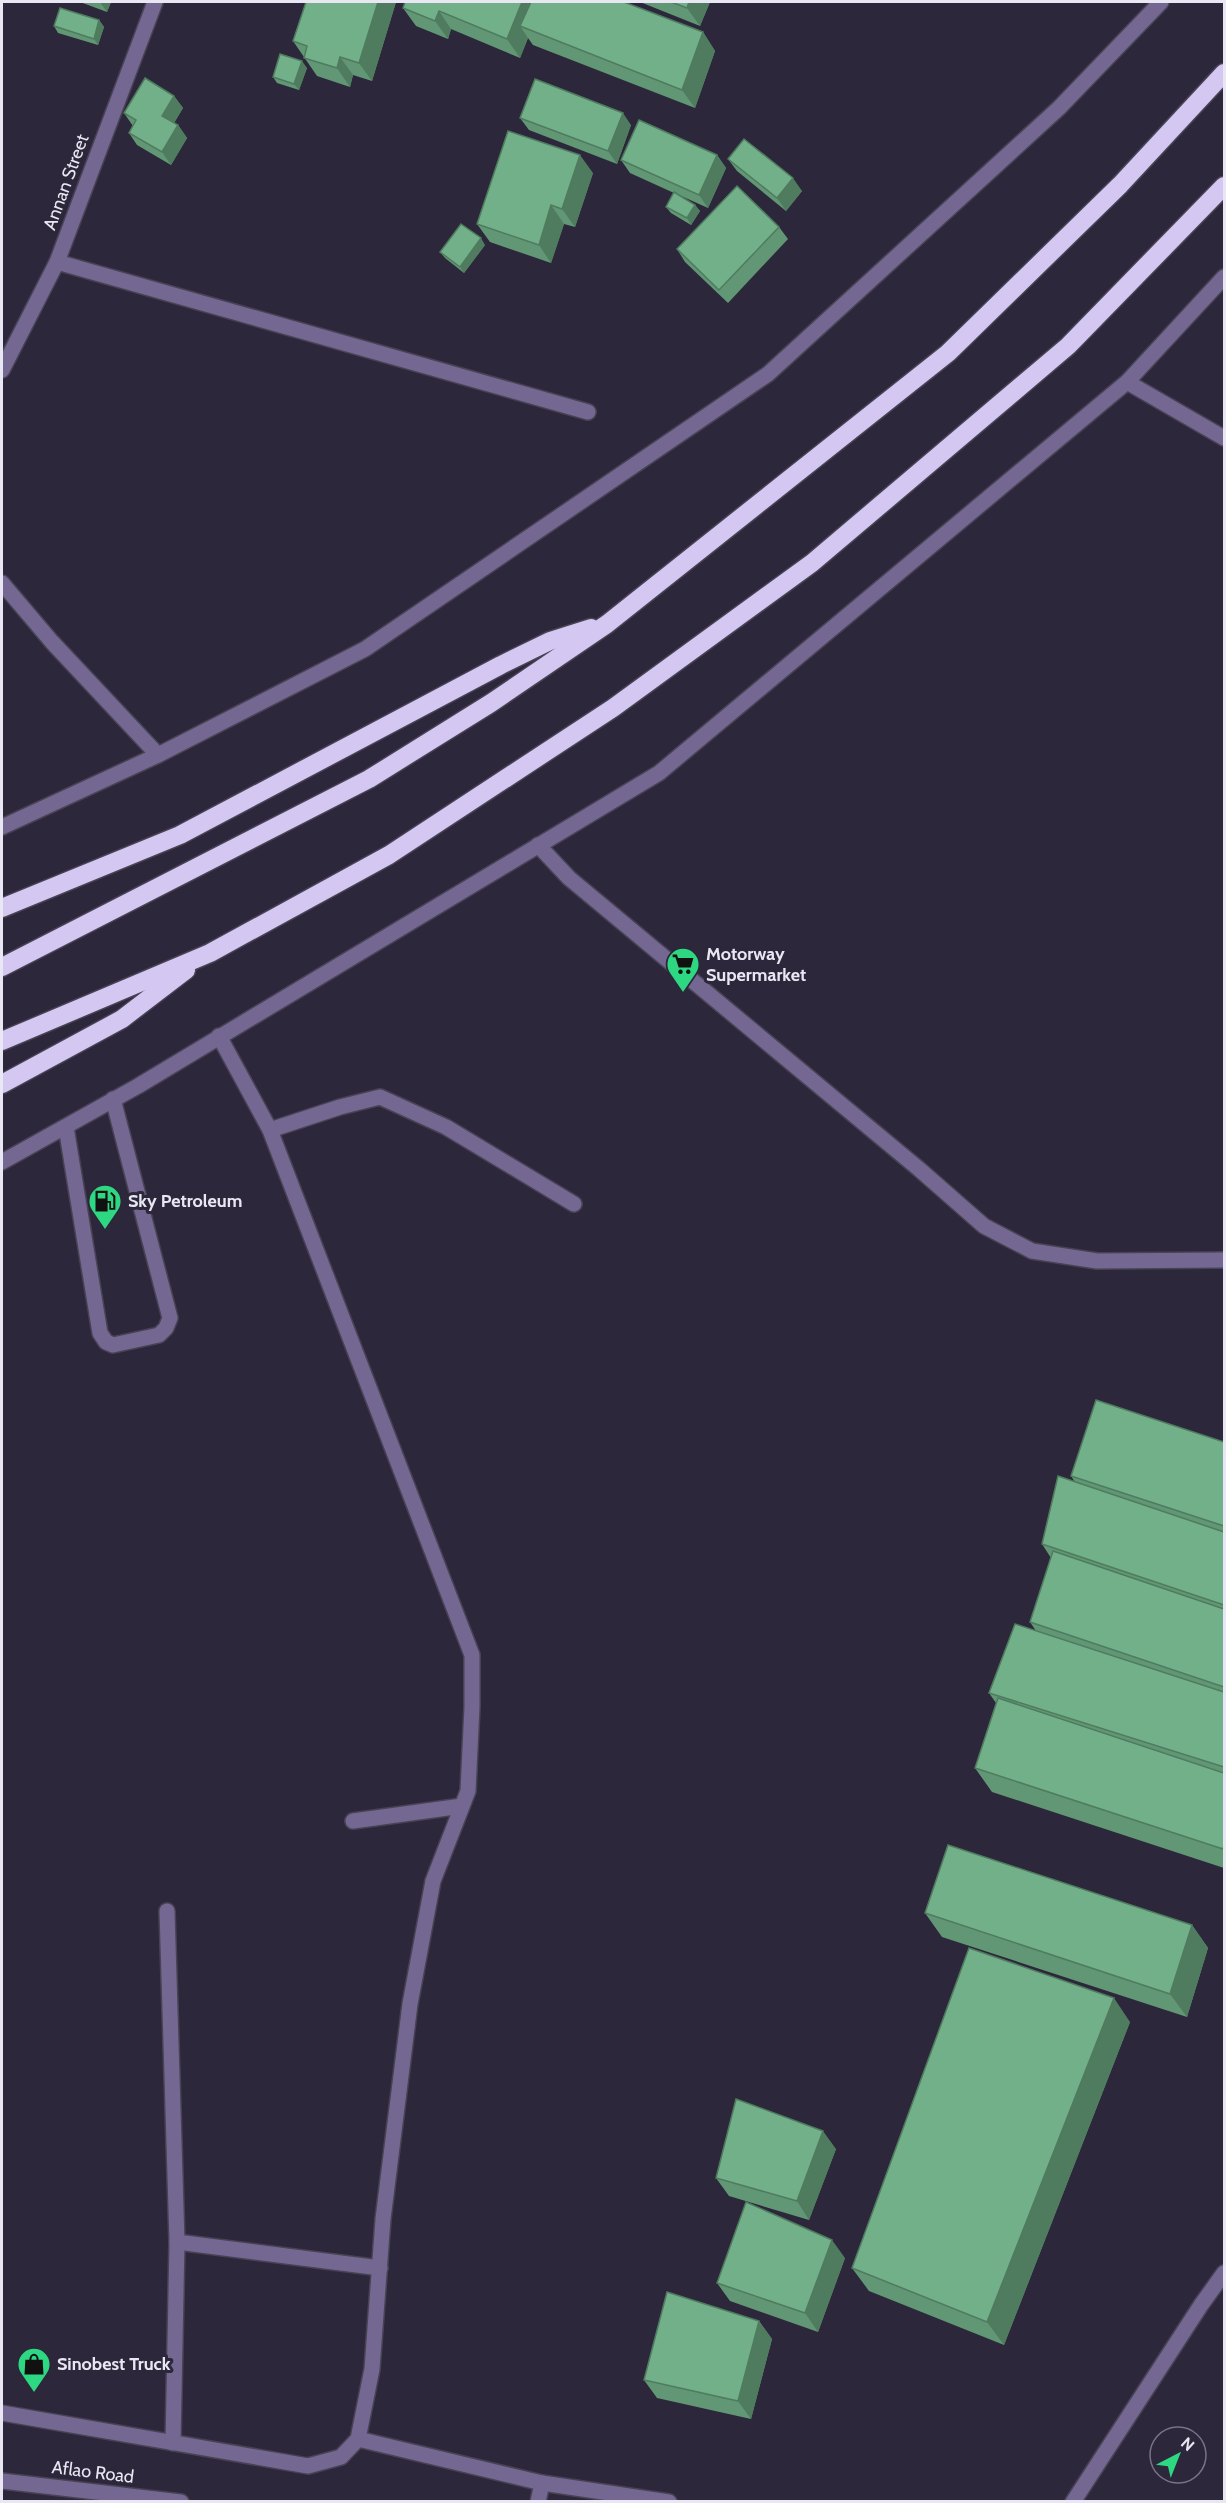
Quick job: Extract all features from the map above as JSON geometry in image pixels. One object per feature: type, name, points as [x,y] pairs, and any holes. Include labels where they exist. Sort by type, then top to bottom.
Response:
[{"type":"highway","points":[[2,967],[369,779],[491,703],[607,624],[948,352],[1120,185],[1224,73]]},
{"type":"highway","points":[[2,1041],[210,952],[408,842],[613,708],[812,563],[1068,346],[1224,186]]},
{"type":"highway","points":[[2,908],[180,836],[511,660],[550,641],[607,624]]},
{"type":"highway","points":[[2,1084],[122,1019],[210,952]]},
{"type":"street","name":"Annan Street","points":[[2,370],[57,262],[154,2]]},
{"type":"street","points":[[2,827],[158,755],[365,649],[768,374],[1059,108],[1161,2]]},
{"type":"street","points":[[57,262],[588,412]]},
{"type":"street","points":[[2,1162],[66,1127],[659,773],[1126,382],[1224,277]]},
{"type":"street","points":[[1126,382],[1224,438]]},
{"type":"street","points":[[2,583],[52,642],[158,755]]},
{"type":"street","points":[[538,845],[577,885],[920,1168],[984,1226],[1032,1251],[1097,1262],[1224,1260]]},
{"type":"street","points":[[2,2413],[308,2466],[341,2457],[358,2439],[372,2369],[383,2219],[410,2004],[434,1881],[468,1791],[472,1655],[270,1130],[219,1036]]},
{"type":"street","points":[[270,1130],[340,1107],[380,1097],[446,1127],[574,1204]]},
{"type":"street","points":[[66,1127],[100,1334],[106,1342],[113,1345],[159,1335],[166,1328],[170,1318],[113,1099]]},
{"type":"street","points":[[353,1821],[462,1806]]},
{"type":"street","points":[[167,1911],[177,2242],[174,2443]]},
{"type":"street","points":[[177,2242],[380,2268]]},
{"type":"street","points":[[1073,2502],[1224,2273]]},
{"type":"street","points":[[358,2439],[542,2483],[669,2502]]},
{"type":"street","name":"Aflao Road","points":[[2,2481],[181,2502]]},
{"type":"street","points":[[538,2502],[542,2483]]},
{"type":"building","points":[[306,2],[378,2],[359,63],[340,57],[337,68],[304,58],[307,46],[293,41]]},
{"type":"building","points":[[405,2],[522,2],[507,39],[439,11],[435,21],[403,8]]},
{"type":"building","points":[[531,2],[624,2],[703,32],[682,90],[520,26]]},
{"type":"building","points":[[671,2],[689,2],[687,8]]},
{"type":"building","points":[[60,8],[99,20],[94,39],[54,26]]},
{"type":"building","points":[[280,54],[302,61],[294,84],[273,77]]},
{"type":"building","points":[[145,78],[174,96],[162,116],[178,125],[162,152],[129,133],[136,120],[124,113]]},
{"type":"building","points":[[535,79],[623,113],[608,151],[520,118]]},
{"type":"building","points":[[639,120],[717,155],[699,195],[621,160]]},
{"type":"building","points":[[508,131],[580,155],[562,209],[551,205],[539,245],[477,224]]},
{"type":"building","points":[[744,139],[793,178],[777,198],[728,159]]},
{"type":"building","points":[[737,186],[779,227],[719,290],[677,249]]},
{"type":"building","points":[[674,192],[695,205],[687,218],[666,207]]},
{"type":"building","points":[[461,224],[481,238],[460,267],[440,252]]},
{"type":"building","points":[[1096,1400],[1224,1442],[1224,1526],[1071,1476]]},
{"type":"building","points":[[1058,1476],[1224,1532],[1224,1605],[1042,1544]]},
{"type":"building","points":[[1053,1551],[1224,1609],[1224,1687],[1030,1622]]},
{"type":"building","points":[[1015,1624],[1224,1692],[1224,1767],[989,1693]]},
{"type":"building","points":[[998,1698],[1224,1773],[1223,1849],[975,1768]]},
{"type":"building","points":[[948,1845],[1192,1925],[1170,1994],[925,1913]]},
{"type":"building","points":[[969,1948],[1114,1998],[987,2322],[852,2268]]},
{"type":"building","points":[[736,2099],[823,2131],[797,2201],[716,2178]]},
{"type":"building","points":[[746,2202],[832,2240],[805,2313],[717,2283]]},
{"type":"building","points":[[667,2292],[759,2321],[738,2401],[644,2380]]},
{"type":"place","name":"Motorway Supermarket","points":[[683,993]]},
{"type":"place","name":"Sky Petroleum","points":[[105,1230]]},
{"type":"place","name":"Sinobest Truck","points":[[34,2393]]}]
